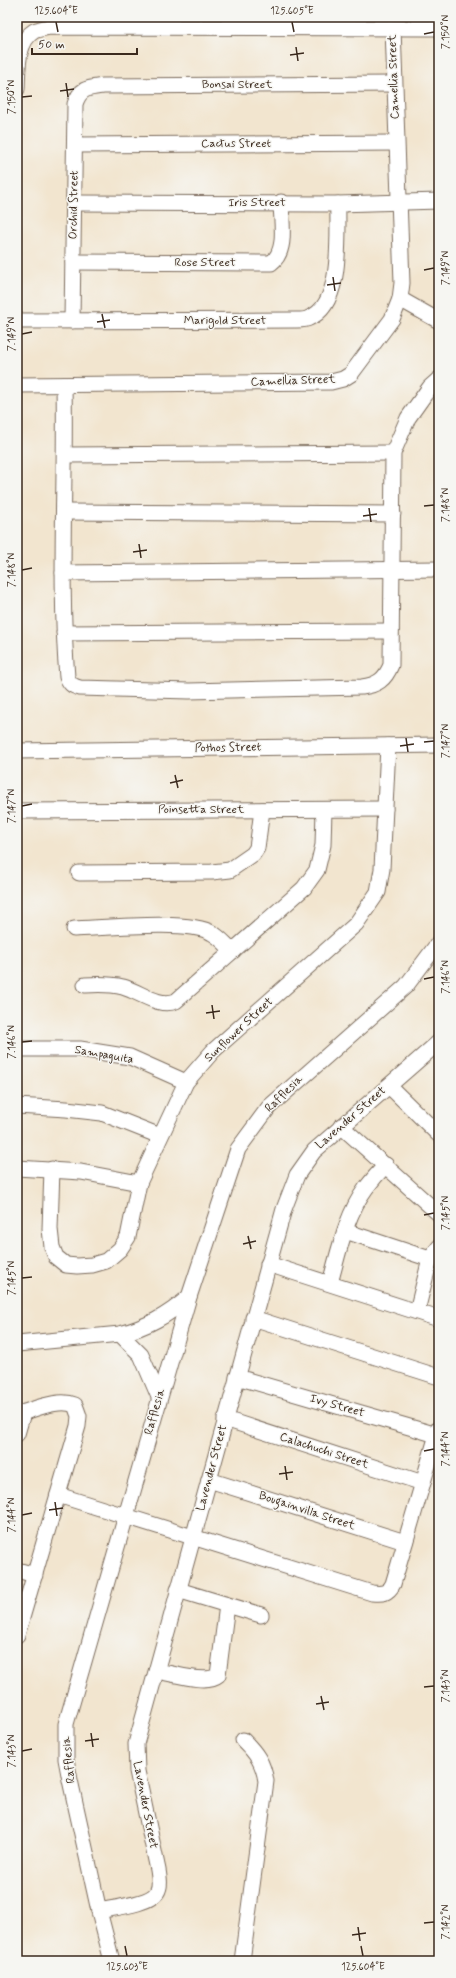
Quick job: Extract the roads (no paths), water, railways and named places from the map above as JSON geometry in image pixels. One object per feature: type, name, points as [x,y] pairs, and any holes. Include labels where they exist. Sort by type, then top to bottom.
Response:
[{"type":"street","points":[[17,89],[18,63],[24,40],[34,31],[49,27],[439,28]]},
{"type":"street","name":"Camellia Street","points":[[17,385],[331,382],[343,379],[351,374],[392,319],[400,299],[402,283],[392,28]]},
{"type":"street","name":"Bonsai Street","points":[[81,91],[86,88],[103,86],[394,84]]},
{"type":"street","name":"Orchid Street","points":[[72,321],[75,104],[81,91]]},
{"type":"street","name":"Cactus Street","points":[[75,145],[396,143]]},
{"type":"street","name":"Iris Street","points":[[74,203],[281,202],[338,204],[439,201]]},
{"type":"street","name":"Rose Street","points":[[73,262],[271,263],[278,258],[282,249],[281,202]]},
{"type":"street","name":"Marigold Street","points":[[17,321],[297,320],[310,318],[320,311],[328,301],[333,288],[336,269],[338,204]]},
{"type":"street","points":[[400,299],[439,322]]},
{"type":"street","points":[[64,385],[65,455],[63,573],[64,633],[68,677],[74,687],[189,691],[373,685],[382,681],[388,674],[391,665],[393,453],[408,418],[430,387],[439,379]]},
{"type":"street","points":[[65,455],[393,453]]},
{"type":"street","points":[[64,512],[393,514]]},
{"type":"street","points":[[63,573],[439,569]]},
{"type":"street","points":[[64,633],[391,631]]},
{"type":"street","name":"Pothos Street","points":[[17,751],[439,745]]},
{"type":"street","name":"Sunflower Street","points":[[52,1169],[50,1229],[52,1247],[56,1257],[66,1265],[92,1265],[106,1261],[120,1249],[128,1237],[139,1183],[186,1082],[213,1051],[356,924],[378,892],[382,869],[388,746]]},
{"type":"street","name":"Poinsetta Street","points":[[17,811],[385,809]]},
{"type":"street","points":[[79,873],[212,872],[230,870],[253,854],[257,848],[262,810]]},
{"type":"street","points":[[85,985],[101,984],[122,987],[160,1002],[171,1003],[176,1001],[304,888],[317,870],[323,845],[324,810]]},
{"type":"street","points":[[74,929],[177,926],[198,927],[212,933],[233,951]]},
{"type":"street","name":"Rafflesia","points":[[112,1961],[99,1911],[69,1773],[66,1753],[66,1724],[189,1297],[238,1149],[269,1107],[406,986],[439,942]]},
{"type":"street","name":"Sampaguita","points":[[17,1049],[80,1049],[130,1057],[186,1082]]},
{"type":"street","name":"Lavender Street","points":[[99,1911],[152,1898],[157,1893],[159,1887],[158,1870],[136,1758],[136,1744],[268,1264],[284,1209],[297,1175],[314,1151],[389,1086],[436,1050]]},
{"type":"street","points":[[389,1086],[439,1135]]},
{"type":"street","points":[[17,1106],[102,1113],[160,1136]]},
{"type":"street","points":[[342,1126],[439,1214]]},
{"type":"street","points":[[330,1283],[345,1231],[357,1202],[366,1188],[386,1165]]},
{"type":"street","points":[[17,1168],[81,1172],[139,1183]]},
{"type":"street","points":[[345,1231],[430,1259]]},
{"type":"street","points":[[417,1311],[430,1259],[439,1247]]},
{"type":"street","points":[[268,1264],[439,1319]]},
{"type":"street","points":[[17,1344],[120,1334],[151,1324],[174,1310],[189,1297]]},
{"type":"street","points":[[253,1318],[439,1377]]},
{"type":"street","points":[[120,1334],[141,1355],[159,1397]]},
{"type":"street","name":"Ivy Street","points":[[237,1377],[438,1432]]},
{"type":"street","points":[[17,1434],[20,1414],[57,1403],[69,1402],[75,1405],[78,1410],[78,1426],[18,1631]]},
{"type":"street","name":"Calachuchi Street","points":[[225,1419],[423,1483]]},
{"type":"street","points":[[58,1494],[372,1593],[380,1594],[390,1589],[438,1432]]},
{"type":"street","name":"Bougainvilla Street","points":[[209,1480],[405,1542]]},
{"type":"street","points":[[17,1570],[35,1574]]},
{"type":"street","points":[[178,1590],[261,1615]]},
{"type":"street","points":[[157,1670],[203,1680],[214,1678],[218,1675],[227,1605]]},
{"type":"street","points":[[242,1740],[257,1754],[264,1767],[266,1780],[242,1961]]}]
